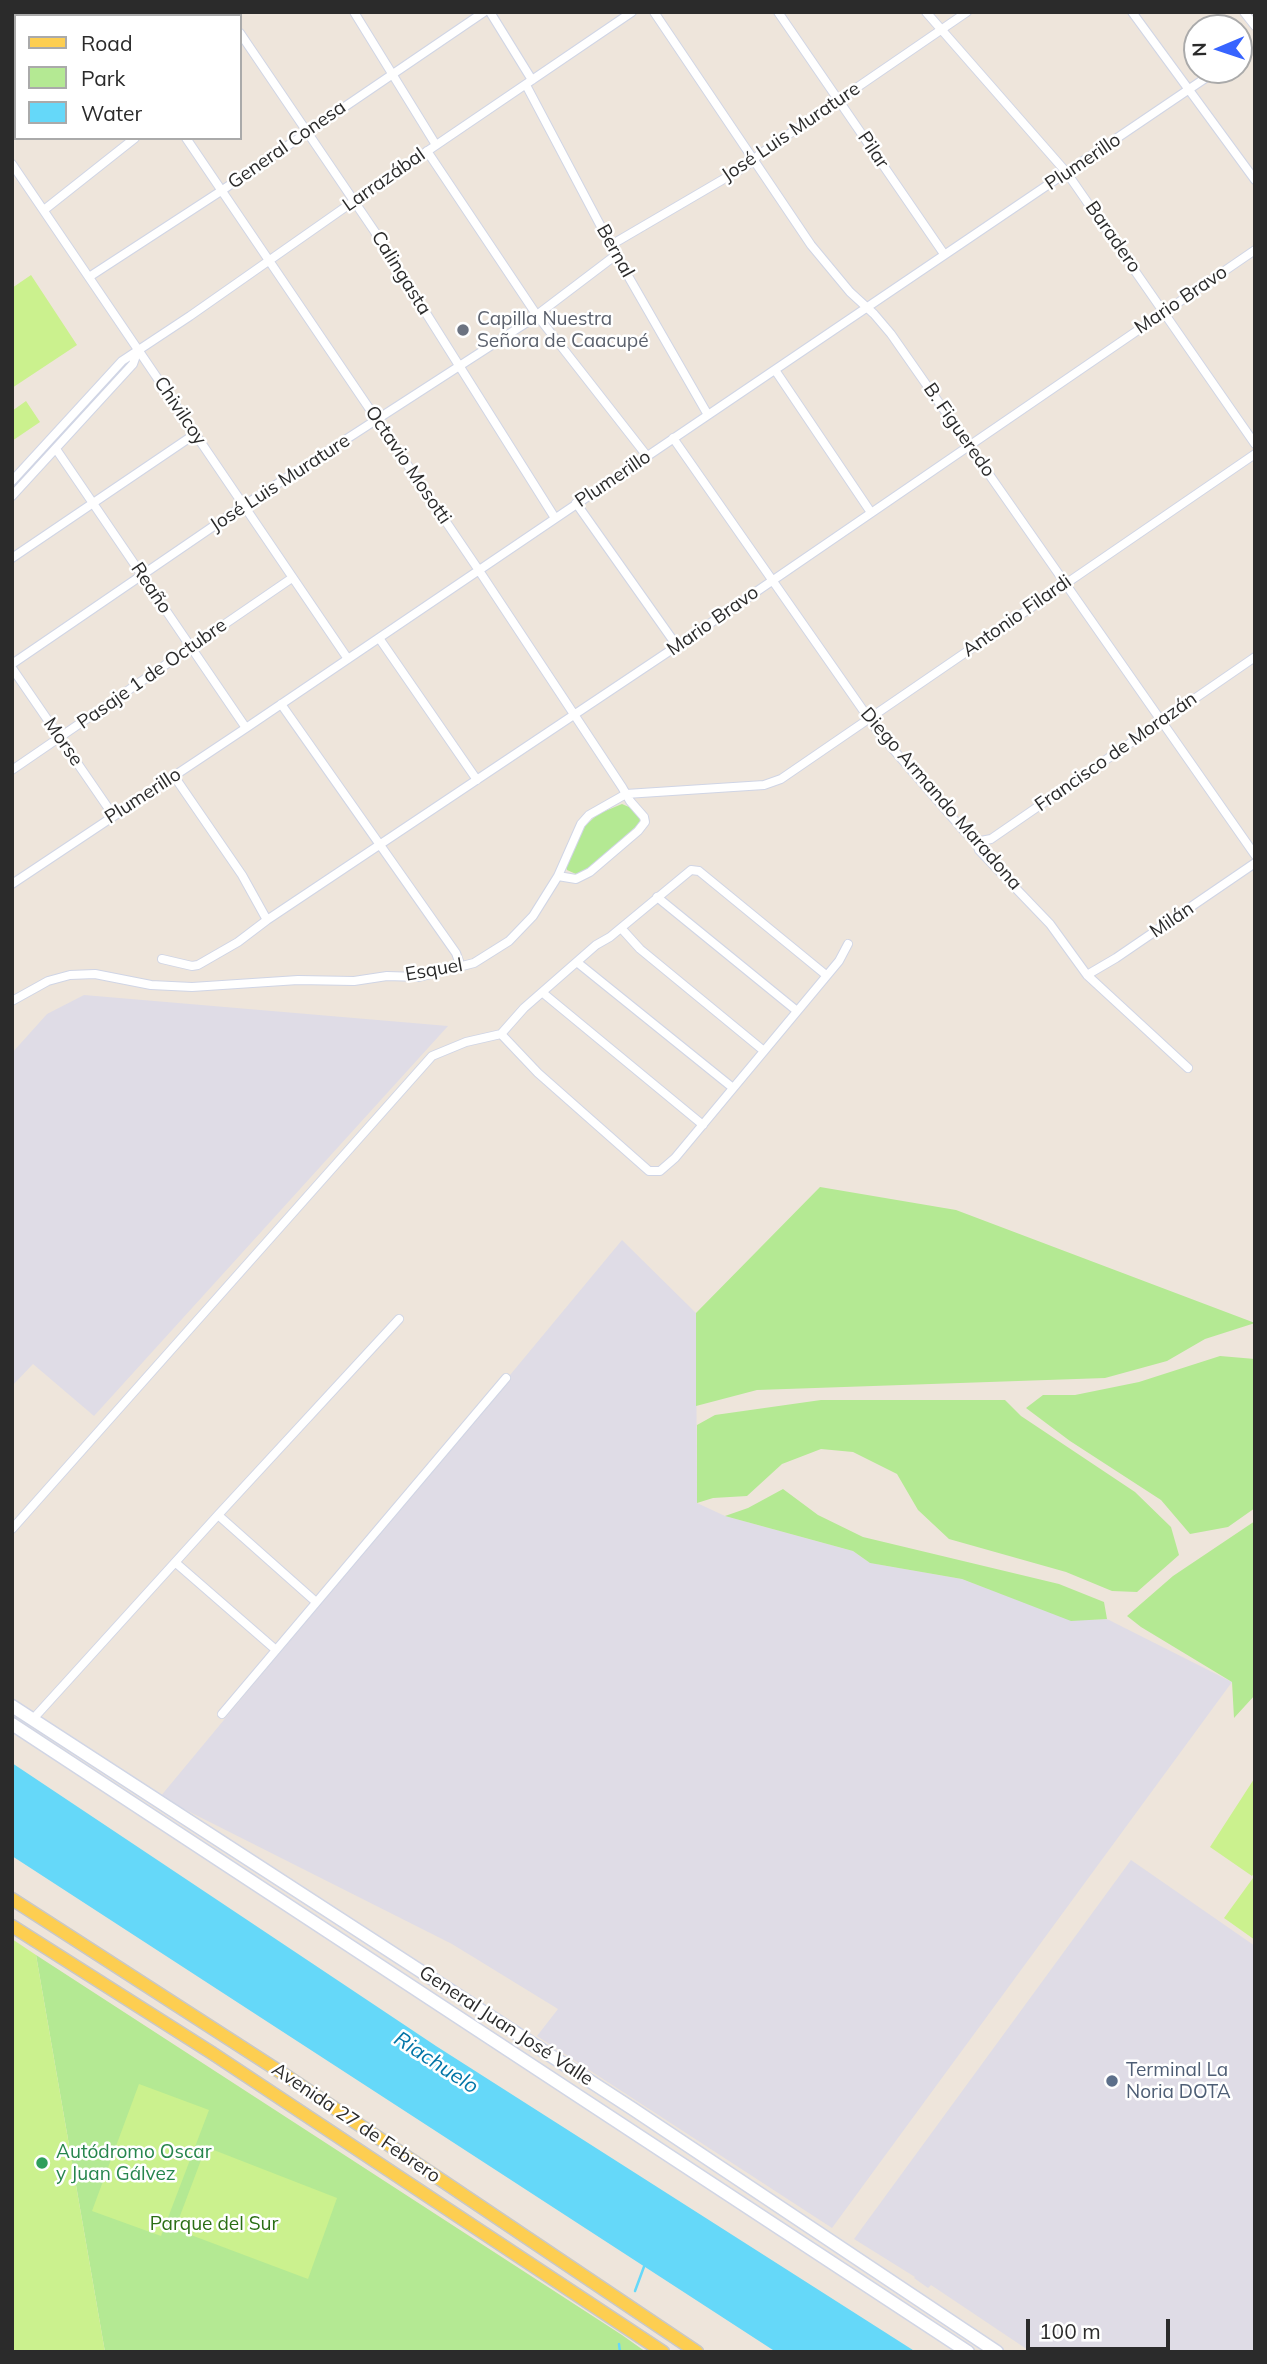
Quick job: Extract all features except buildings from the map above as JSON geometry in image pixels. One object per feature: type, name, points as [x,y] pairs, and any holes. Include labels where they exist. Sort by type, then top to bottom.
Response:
[{"type":"main road","name":"General Juan José Valle","points":[[12,1706],[633,2109],[997,2352]]},
{"type":"main road","name":"General Juan José Valle","points":[[12,1724],[968,2352]]},
{"type":"main road","name":"Avenida 27 de Febrero","points":[[12,1899],[285,2075],[697,2352]]},
{"type":"main road","name":"Avenida 27 de Febrero","points":[[12,1926],[212,2053],[663,2352]]},
{"type":"main road","points":[[918,2320],[956,2352]]},
{"type":"street","points":[[354,12],[436,145]]},
{"type":"street","name":"General Conesa","points":[[89,277],[221,191],[484,12]]},
{"type":"street","name":"Bernal","points":[[490,12],[611,245],[708,415]]},
{"type":"street","name":"Larrazábal","points":[[13,489],[113,369],[632,12]]},
{"type":"street","name":"B. Figueredo","points":[[654,12],[811,245],[850,292],[891,334],[1255,855]]},
{"type":"street","name":"Pilar","points":[[778,12],[944,254]]},
{"type":"street","name":"Baradero","points":[[926,12],[1067,173],[1255,444]]},
{"type":"street","name":"José Luis Murature","points":[[611,245],[754,160],[967,12]]},
{"type":"street","points":[[1132,12],[1255,180]]},
{"type":"street","points":[[1244,12],[1255,26]]},
{"type":"street","name":"Calingasta","points":[[242,36],[354,201],[555,518]]},
{"type":"street","name":"Plumerillo","points":[[12,884],[1197,84]]},
{"type":"street","points":[[44,210],[132,140]]},
{"type":"street","name":"Octavio Mosotti","points":[[187,140],[644,817],[642,828],[582,877],[570,879],[558,876]]},
{"type":"street","points":[[427,151],[536,314],[647,456]]},
{"type":"street","name":"Chivilcoy","points":[[12,164],[348,659]]},
{"type":"street","name":"Mario Bravo","points":[[163,959],[198,965],[238,942],[677,646],[870,511],[1255,250]]},
{"type":"street","name":"José Luis Murature","points":[[12,666],[243,506],[529,321],[616,254]]},
{"type":"street","name":"Larrazábal","points":[[13,489],[56,449],[133,364],[138,350]]},
{"type":"street","points":[[775,370],[870,511]]},
{"type":"street","points":[[12,558],[195,434]]},
{"type":"street","name":"Diego Armando Maradona","points":[[673,438],[869,719],[976,842],[979,850],[1051,924],[1087,975],[1188,1068]]},
{"type":"street","name":"Reaño","points":[[56,449],[246,728]]},
{"type":"street","name":"Antonio Filardi","points":[[780,779],[1255,454]]},
{"type":"street","points":[[576,503],[677,646]]},
{"type":"street","name":"Pasaje 1 de Octubre","points":[[12,770],[292,579]]},
{"type":"street","points":[[379,638],[477,780]]},
{"type":"street","name":"Francisco de Morazán","points":[[976,842],[990,839],[1255,657]]},
{"type":"street","name":"Morse","points":[[12,666],[114,815]]},
{"type":"street","points":[[281,704],[456,953],[461,967]]},
{"type":"street","points":[[174,776],[242,876],[267,920]]},
{"type":"street","name":"Esquel","points":[[12,1001],[55,978],[87,973],[151,985],[192,987],[298,979],[354,981],[387,976],[408,978],[461,967],[482,959],[519,931],[533,916],[558,876],[585,819],[626,794],[753,786],[780,779]]},
{"type":"street","name":"Milán","points":[[1087,975],[1255,863]]},
{"type":"street","points":[[12,1529],[426,1062],[442,1051],[466,1042],[501,1034],[524,1008],[596,945],[621,928],[688,872],[696,869],[826,975]]},
{"type":"street","points":[[657,897],[797,1011]]},
{"type":"street","points":[[621,928],[640,949],[764,1051]]},
{"type":"street","points":[[501,1034],[538,1073],[649,1171],[660,1171],[703,1125],[839,961],[848,944]]},
{"type":"street","points":[[578,963],[733,1088]]},
{"type":"street","points":[[543,993],[703,1125]]},
{"type":"street","points":[[33,1720],[398,1319]]},
{"type":"street","points":[[222,1714],[506,1378]]},
{"type":"street","points":[[218,1515],[316,1602]]},
{"type":"street","points":[[176,1563],[275,1650]]},
{"type":"shaded area","points":[[84,995],[448,1026],[94,1416],[33,1364],[12,1386],[12,1053],[47,1014]]},
{"type":"shaded area","points":[[622,1240],[696,1313],[697,1503],[725,1516],[853,1551],[870,1563],[962,1579],[1071,1620],[1107,1619],[1232,1682],[832,2228],[537,2036],[558,2009],[452,1944],[160,1797]]},
{"type":"shaded area","name":"Terminal La Noria DOTA","points":[[1131,1860],[1255,1946],[1255,2352],[1031,2352],[931,2285],[928,2288],[854,2239]]},
{"type":"green space","points":[[31,275],[77,345],[12,388],[12,288]]},
{"type":"green space","points":[[26,401],[40,422],[12,441],[12,411]]},
{"type":"green space","points":[[622,804],[629,807],[641,820],[638,825],[586,870],[576,874],[567,870],[584,827],[598,814]]},
{"type":"green space","points":[[820,1187],[956,1210],[1255,1323],[1205,1339],[1167,1361],[1105,1378],[757,1390],[696,1406],[696,1313]]},
{"type":"green space","points":[[1220,1356],[1255,1359],[1255,1508],[1228,1527],[1190,1534],[1161,1500],[1070,1441],[1026,1408],[1043,1395],[1075,1395],[1139,1382]]},
{"type":"green space","points":[[821,1400],[1005,1400],[1021,1416],[1135,1492],[1171,1527],[1179,1555],[1137,1592],[1112,1591],[1066,1572],[949,1539],[918,1510],[897,1474],[853,1452],[821,1449],[782,1464],[747,1496],[713,1498],[697,1503],[697,1425],[715,1415]]},
{"type":"green space","points":[[783,1489],[818,1515],[863,1537],[1059,1584],[1104,1602],[1107,1619],[1071,1621],[962,1579],[870,1563],[853,1551],[725,1516],[748,1508]]},
{"type":"green space","points":[[1255,1521],[1255,1695],[1234,1718],[1232,1682],[1127,1616],[1173,1576]]},
{"type":"green space","points":[[1254,1779],[1255,1872],[1252,1876],[1210,1847]]},
{"type":"green space","points":[[1253,1878],[1255,1879],[1255,1940],[1224,1918]]},
{"type":"green space","name":"Autódromo Oscar y Juan Gálvez","points":[[12,1939],[36,1955],[105,2352],[12,2352]]},
{"type":"green space","name":"Parque del Sur","points":[[36,1955],[622,2335],[646,2352],[105,2352]]},
{"type":"green space","points":[[139,2084],[209,2110],[161,2236],[92,2211]]},
{"type":"green space","points":[[206,2147],[337,2198],[308,2279],[175,2229]]},
{"type":"water","name":"Riachuelo","points":[[12,1763],[436,2046],[916,2352],[776,2352],[12,1856]]},
{"type":"waterway","points":[[635,2291],[645,2264]]},
{"type":"waterway","points":[[619,2344],[620,2352]]},
{"type":"place","name":"Capilla Nuestra Señora de Caacupé","points":[[463,330]]},
{"type":"place","name":"Terminal La Noria DOTA","points":[[1112,2081]]},
{"type":"place","name":"Autódromo Oscar y Juan Gálvez","points":[[42,2163]]}]
